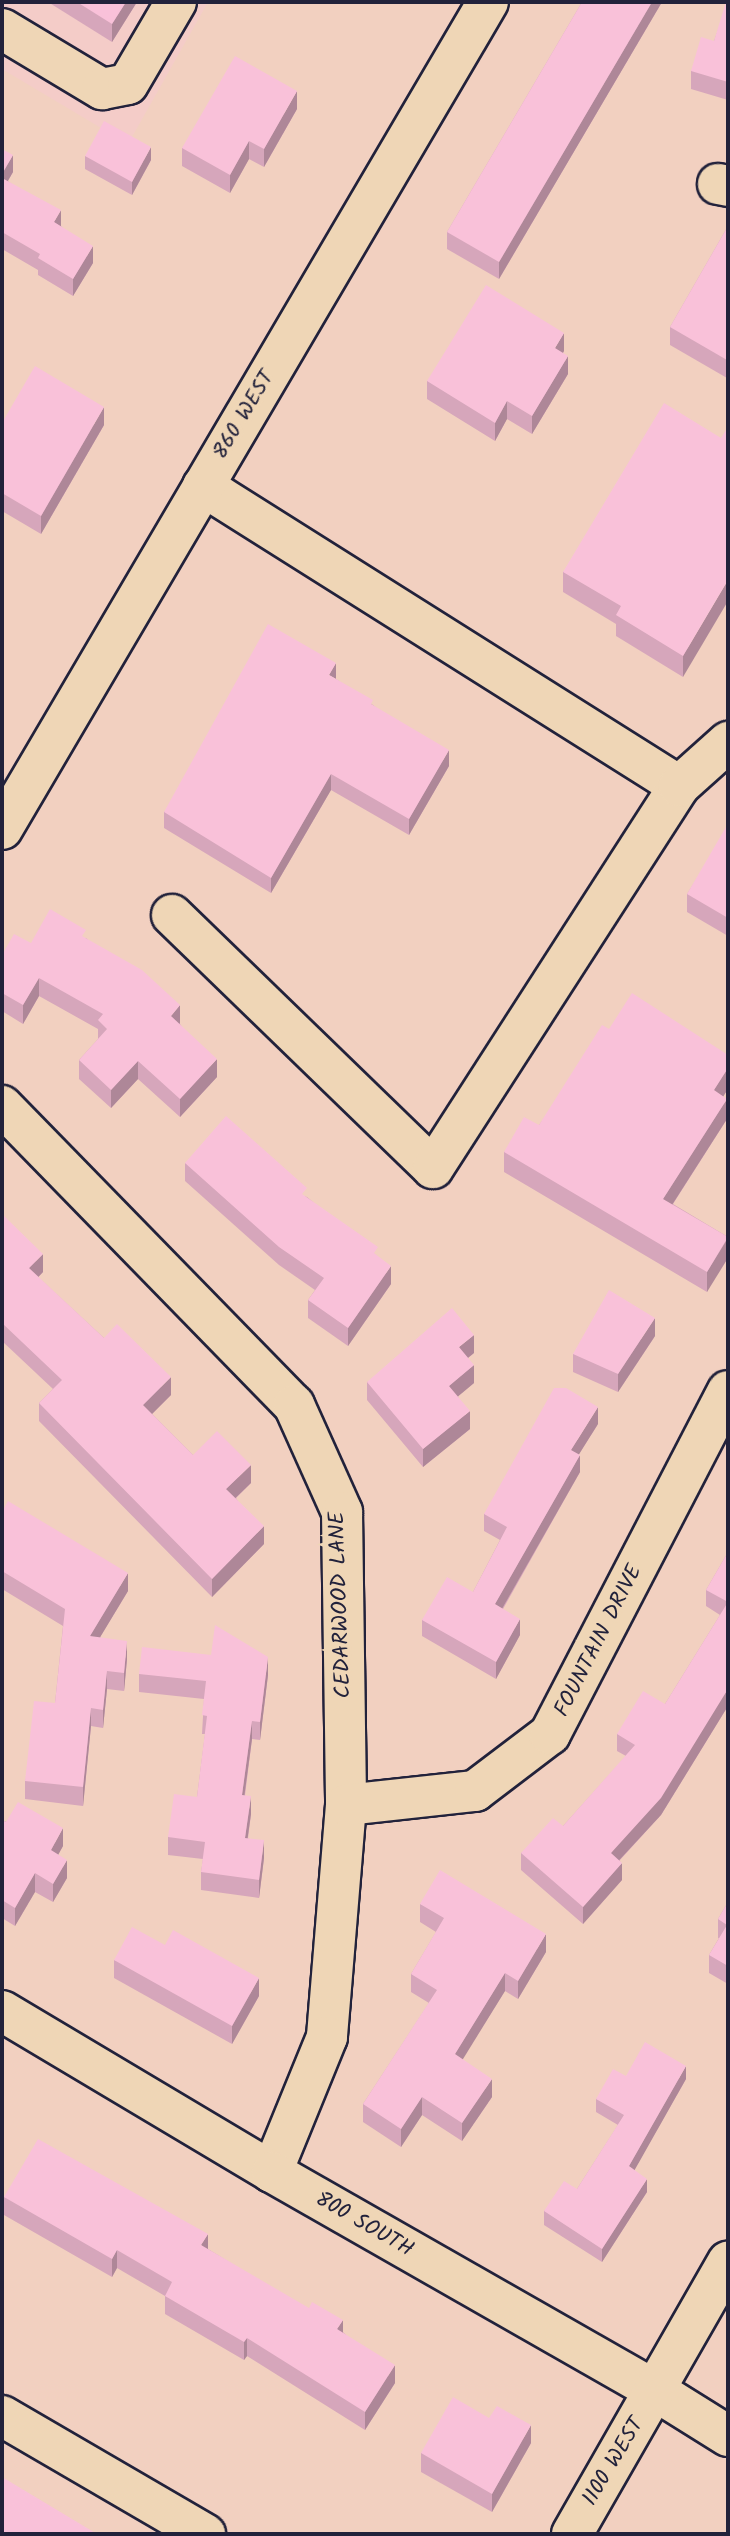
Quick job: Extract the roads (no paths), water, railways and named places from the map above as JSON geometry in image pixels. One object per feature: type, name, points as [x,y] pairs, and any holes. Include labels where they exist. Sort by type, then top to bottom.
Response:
[{"type":"street","points":[[2,29],[102,89],[128,84],[176,2]]},
{"type":"street","name":"860 WEST","points":[[2,829],[488,2]]},
{"type":"street","points":[[203,486],[679,786]]},
{"type":"street","points":[[172,915],[433,1168],[679,786],[728,742]]},
{"type":"street","name":"CEDARWOOD LANE","points":[[2,1106],[294,1405],[342,1512],[346,1805],[327,2037],[272,2172]]},
{"type":"street","name":"FOUNTAIN DRIVE","points":[[346,1805],[475,1791],[550,1734],[728,1391]]},
{"type":"street","name":"800 SOUTH","points":[[2,2011],[272,2172],[656,2391],[728,2436]]},
{"type":"street","name":"1100 WEST","points":[[572,2534],[728,2262]]},
{"type":"street","points":[[2,2416],[205,2534]]}]
